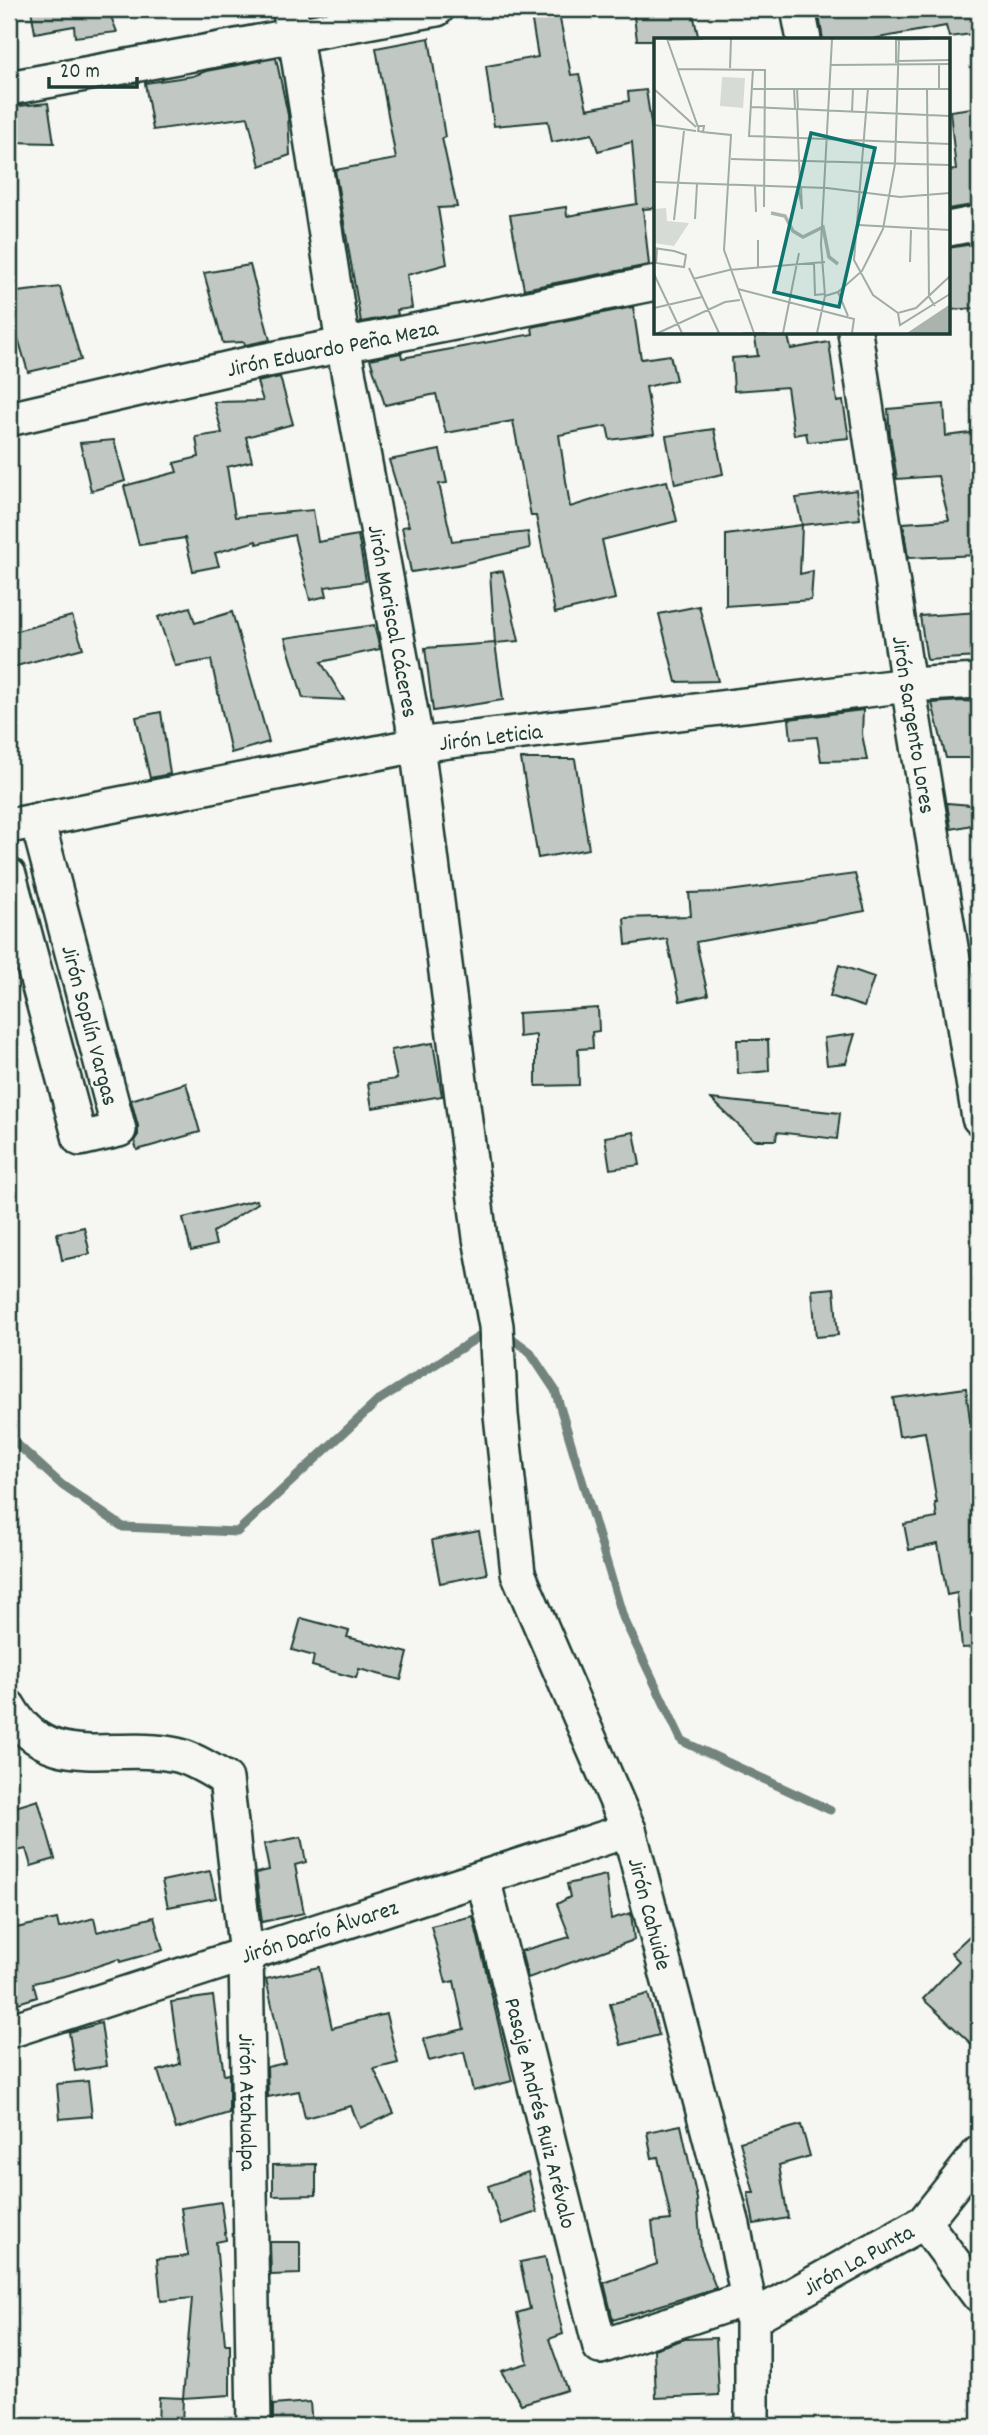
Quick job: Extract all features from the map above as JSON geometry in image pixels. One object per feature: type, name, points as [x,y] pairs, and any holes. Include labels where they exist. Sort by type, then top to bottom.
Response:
[{"type":"street","points":[[9,88],[292,22],[437,9]]},
{"type":"street","points":[[798,9],[804,38]]},
{"type":"street","name":"Jirón Mariscal Cáceres","points":[[292,22],[343,344],[417,745],[480,1238],[496,1326],[501,1415]]},
{"type":"street","points":[[950,229],[979,223]]},
{"type":"street","name":"Jirón Eduardo Peña Meza","points":[[9,419],[343,344],[654,283]]},
{"type":"street","name":"Jirón Sargento Lores","points":[[855,334],[908,685],[979,1118]]},
{"type":"street","name":"Jirón Leticia","points":[[17,818],[417,745],[908,685],[979,681]]},
{"type":"street","name":"Jirón Soplín Vargas","points":[[9,875],[80,1139],[119,1130],[17,818]]},
{"type":"street","name":"Jirón Cahuide","points":[[501,1415],[518,1573],[629,1830],[733,2225],[750,2308],[752,2426]]},
{"type":"street","name":"Jirón Atahualpa","points":[[9,1707],[19,1724],[32,1737],[60,1750],[179,1755],[226,1779],[246,1955],[254,2426]]},
{"type":"street","name":"Jirón Darío Álvarez","points":[[9,2031],[629,1830]]},
{"type":"street","name":"Pasaje Andrés Ruiz Arévalo","points":[[483,1878],[600,2347]]},
{"type":"street","name":"Jirón La Punta","points":[[600,2347],[750,2308],[924,2221],[979,2153]]},
{"type":"street","points":[[924,2221],[979,2296]]},
{"type":"building","points":[[31,9],[108,9],[117,32],[75,37],[74,26],[35,33]]},
{"type":"building","points":[[530,9],[558,9],[571,75],[579,74],[587,109],[629,101],[628,92],[646,90],[654,142],[654,208],[643,209],[649,265],[524,289],[510,215],[566,207],[567,216],[637,204],[632,142],[598,151],[592,134],[552,142],[548,121],[494,126],[486,66],[538,57]]},
{"type":"building","points":[[633,9],[692,9],[699,38],[637,40]]},
{"type":"building","points":[[818,9],[979,9],[979,33],[949,37],[946,26],[878,38],[823,38]]},
{"type":"building","points":[[429,38],[445,137],[442,138],[457,207],[438,208],[447,264],[407,275],[412,308],[397,310],[398,315],[361,322],[335,170],[396,159],[376,48]]},
{"type":"building","points":[[276,58],[288,115],[290,155],[260,166],[248,117],[153,130],[145,83],[193,76],[206,71]]},
{"type":"building","points":[[48,103],[54,143],[9,142],[9,107]]},
{"type":"building","points":[[979,107],[979,204],[950,209],[950,171],[956,170],[950,111]]},
{"type":"building","points":[[979,243],[979,308],[950,310],[950,248]]},
{"type":"building","points":[[250,265],[270,340],[245,345],[244,342],[223,343],[204,273]]},
{"type":"building","points":[[60,287],[81,360],[28,372],[9,307],[9,293]]},
{"type":"building","points":[[633,307],[641,359],[670,355],[676,380],[646,387],[654,434],[610,440],[607,426],[559,435],[570,507],[667,481],[677,521],[602,540],[615,599],[555,613],[536,516],[531,516],[513,421],[446,433],[436,394],[385,405],[370,359],[401,353],[402,358],[533,334],[532,327]]},
{"type":"building","points":[[754,334],[787,334],[791,349],[829,342],[837,402],[843,401],[849,438],[808,442],[806,433],[794,435],[787,387],[734,391],[732,358],[758,356]]},
{"type":"building","points":[[280,377],[293,424],[246,437],[252,461],[227,467],[235,517],[313,510],[318,542],[358,535],[366,581],[325,587],[327,596],[310,600],[294,535],[257,544],[256,541],[215,553],[219,566],[193,571],[185,538],[139,545],[124,486],[177,472],[174,463],[199,457],[196,437],[222,433],[214,402],[263,401],[257,382]]},
{"type":"building","points":[[944,404],[946,436],[979,432],[979,555],[908,558],[903,523],[949,520],[938,476],[897,479],[888,409]]},
{"type":"building","points":[[714,429],[723,474],[675,484],[666,436]]},
{"type":"building","points":[[114,440],[125,481],[91,491],[80,443]]},
{"type":"building","points":[[440,450],[447,483],[439,484],[452,541],[528,532],[530,548],[457,565],[411,572],[402,527],[409,526],[389,460]]},
{"type":"building","points":[[856,490],[860,519],[802,525],[796,498]]},
{"type":"building","points":[[802,525],[800,574],[813,571],[811,600],[726,606],[726,535]]},
{"type":"building","points":[[503,571],[519,641],[495,643],[490,573]]},
{"type":"building","points":[[699,606],[718,681],[676,682],[659,614]]},
{"type":"building","points":[[190,607],[195,623],[232,612],[269,742],[231,753],[211,660],[175,666],[158,617]]},
{"type":"building","points":[[979,612],[979,657],[927,660],[920,616]]},
{"type":"building","points":[[72,616],[83,648],[9,668],[9,633]]},
{"type":"building","points":[[374,625],[380,649],[321,662],[344,700],[303,698],[285,638]]},
{"type":"building","points":[[495,643],[503,700],[433,711],[425,648]]},
{"type":"building","points":[[979,702],[979,758],[946,758],[932,703]]},
{"type":"building","points":[[863,710],[862,734],[867,760],[821,761],[817,737],[791,739],[789,719]]},
{"type":"building","points":[[161,712],[170,774],[150,778],[136,717]]},
{"type":"building","points":[[521,759],[575,759],[589,849],[538,858]]},
{"type":"building","points":[[947,803],[971,805],[972,825],[951,829]]},
{"type":"building","points":[[855,874],[865,911],[696,942],[708,995],[680,1001],[667,939],[626,945],[624,918],[691,916],[689,893],[721,892]]},
{"type":"building","points":[[839,965],[874,977],[864,1007],[830,996]]},
{"type":"building","points":[[598,1008],[599,1031],[592,1032],[593,1048],[578,1049],[579,1085],[536,1086],[536,1035],[519,1037],[518,1013]]},
{"type":"building","points":[[855,1034],[846,1063],[827,1065],[824,1038]]},
{"type":"building","points":[[737,1040],[768,1040],[769,1071],[738,1074]]},
{"type":"building","points":[[433,1043],[442,1096],[372,1108],[368,1083],[397,1079],[391,1050]]},
{"type":"building","points":[[186,1083],[200,1132],[137,1150],[134,1141],[138,1135],[138,1126],[131,1100]]},
{"type":"building","points":[[711,1099],[840,1113],[837,1139],[777,1132],[776,1140],[754,1140]]},
{"type":"building","points":[[634,1132],[640,1165],[610,1169],[605,1137]]},
{"type":"building","points":[[256,1200],[258,1203],[213,1232],[216,1245],[191,1251],[183,1218]]},
{"type":"building","points":[[84,1227],[90,1254],[62,1260],[57,1233]]},
{"type":"building","points":[[834,1288],[838,1335],[816,1337],[812,1290]]},
{"type":"building","points":[[966,1388],[971,1428],[979,1426],[979,1647],[962,1648],[957,1593],[947,1595],[938,1544],[909,1550],[904,1524],[937,1518],[937,1503],[925,1432],[899,1436],[893,1398]]},
{"type":"building","points":[[479,1531],[487,1574],[440,1583],[432,1540]]},
{"type":"building","points":[[301,1618],[349,1631],[347,1637],[408,1653],[401,1680],[359,1669],[356,1678],[312,1666],[314,1656],[292,1650]]},
{"type":"building","points":[[38,1800],[55,1859],[31,1866],[26,1849],[9,1853],[9,1809]]},
{"type":"building","points":[[301,1837],[306,1862],[295,1865],[304,1913],[262,1922],[256,1873],[269,1870],[264,1844]]},
{"type":"building","points":[[210,1871],[216,1898],[168,1907],[162,1881]]},
{"type":"building","points":[[606,1875],[611,1919],[631,1913],[634,1940],[528,1978],[521,1951],[570,1937],[557,1904],[570,1897],[567,1884]]},
{"type":"building","points":[[473,1916],[512,2081],[473,2091],[464,2052],[429,2061],[423,2039],[464,2029],[454,1981],[446,1983],[431,1926]]},
{"type":"building","points":[[154,1917],[163,1950],[120,1962],[119,1959],[33,1983],[37,1997],[9,2006],[9,1924],[14,1924],[16,1928],[57,1919],[59,1928],[94,1918],[97,1932]]},
{"type":"building","points":[[979,1927],[979,2051],[923,1999],[959,1961],[951,1953]]},
{"type":"building","points":[[319,1967],[332,2028],[386,2014],[398,2063],[374,2069],[394,2113],[360,2128],[351,2106],[305,2118],[299,2091],[268,2097],[267,2067],[285,2063],[266,1979]]},
{"type":"building","points":[[648,1994],[659,2035],[621,2045],[610,2004]]},
{"type":"building","points":[[213,1996],[224,2075],[229,2074],[229,2113],[176,2129],[158,2071],[180,2064],[171,2002]]},
{"type":"building","points":[[101,2023],[107,2066],[75,2071],[69,2032]]},
{"type":"building","points":[[88,2081],[92,2116],[60,2119],[57,2084]]},
{"type":"building","points":[[681,2125],[697,2199],[701,2249],[716,2288],[613,2320],[604,2283],[657,2264],[652,2222],[671,2220],[658,2157],[652,2158],[647,2132]]},
{"type":"building","points":[[801,2125],[810,2156],[779,2165],[788,2218],[754,2224],[748,2193],[754,2193],[740,2142]]},
{"type":"building","points":[[316,2164],[316,2195],[273,2196],[273,2165]]},
{"type":"building","points":[[528,2172],[537,2212],[501,2224],[488,2186]]},
{"type":"building","points":[[221,2202],[226,2240],[216,2242],[225,2344],[230,2344],[230,2395],[183,2398],[192,2298],[161,2301],[157,2259],[188,2256],[181,2208]]},
{"type":"building","points":[[270,2242],[300,2242],[300,2274],[271,2275]]},
{"type":"building","points":[[545,2257],[563,2334],[549,2339],[567,2390],[521,2404],[501,2371],[528,2363],[517,2313],[530,2309],[520,2262]]},
{"type":"building","points":[[716,2338],[719,2395],[656,2398],[654,2349],[685,2339]]},
{"type":"building","points":[[159,2397],[183,2398],[182,2426],[158,2426]]},
{"type":"building","points":[[310,2402],[312,2426],[273,2426],[273,2405]]},
{"type":"waterway","points":[[9,1437],[62,1485],[123,1527],[237,1532],[379,1400],[488,1331]]},
{"type":"waterway","points":[[505,1333],[529,1351],[555,1390],[623,1617],[682,1741],[830,1810]]}]
